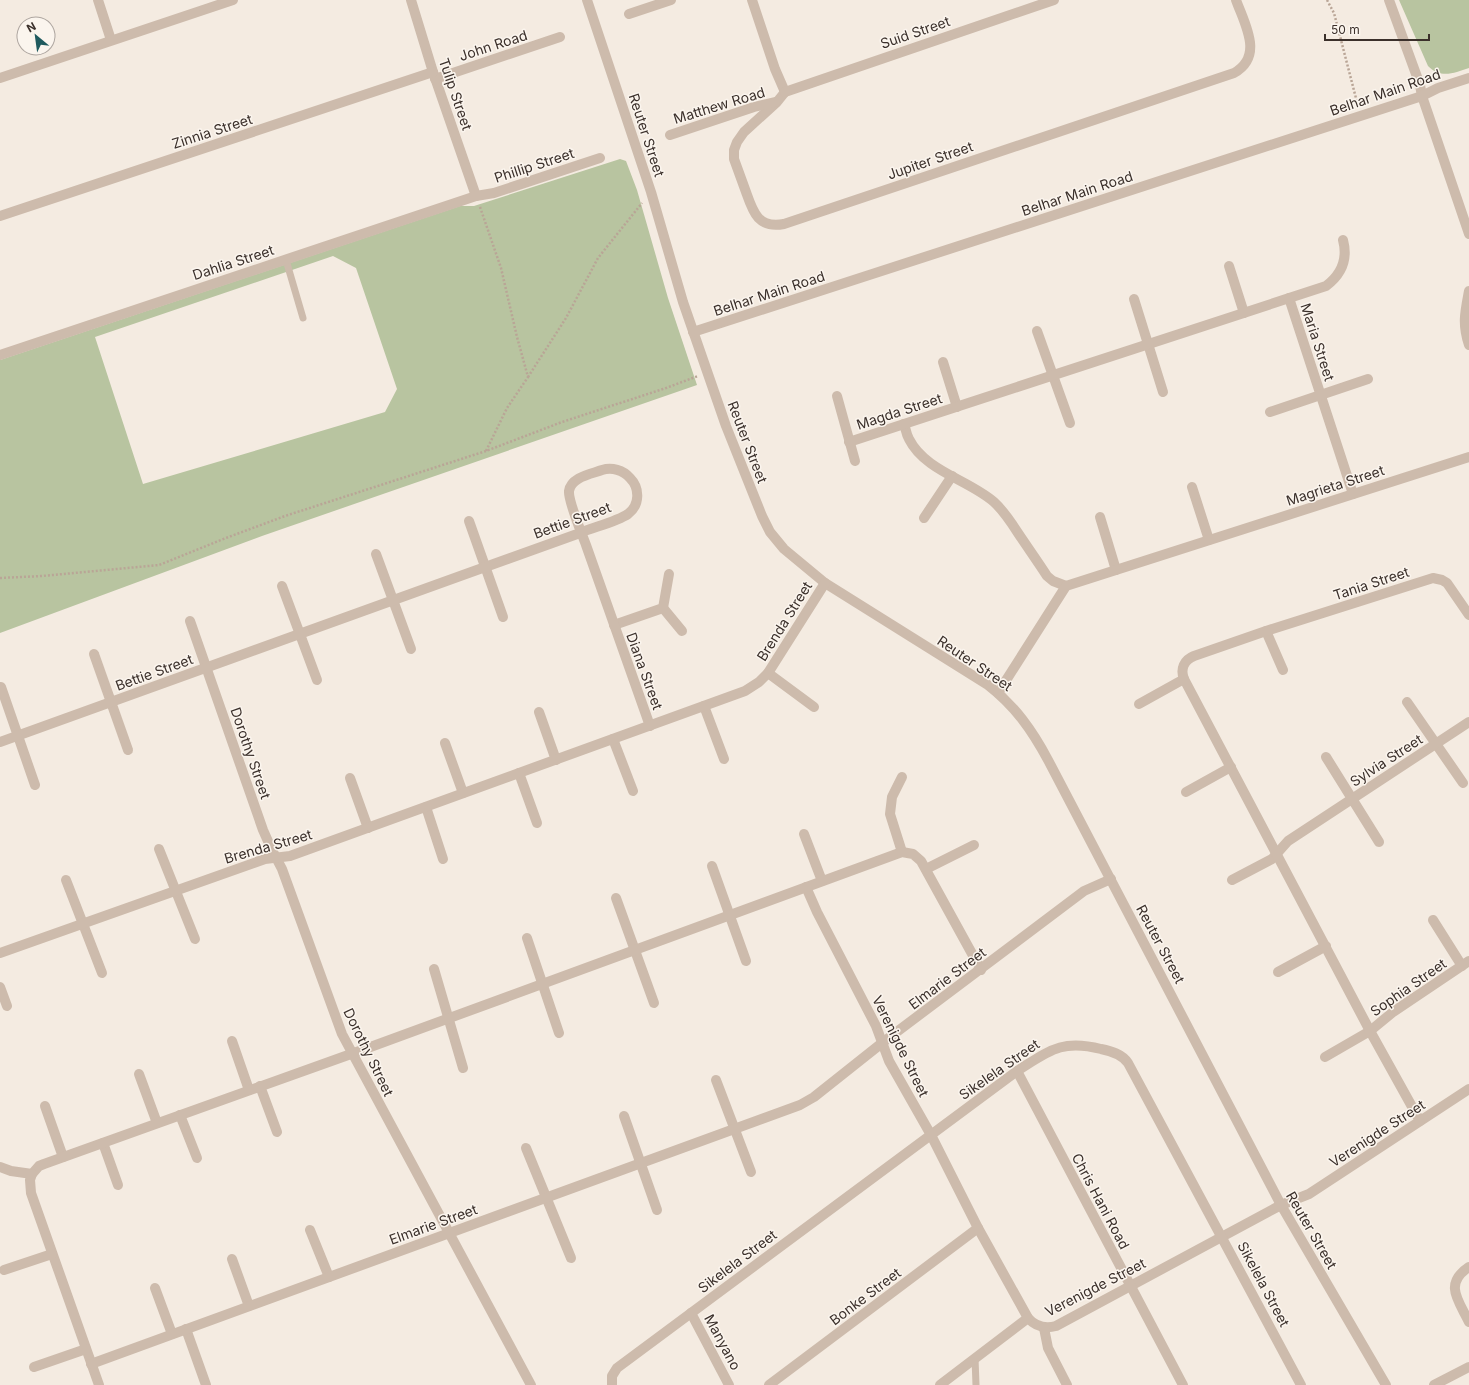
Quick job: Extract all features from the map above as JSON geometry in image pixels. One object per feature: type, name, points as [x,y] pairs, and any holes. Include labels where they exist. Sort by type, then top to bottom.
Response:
[{"type":"street","points":[[98,0],[111,40]]},
{"type":"street","points":[[0,78],[233,0]]},
{"type":"street","name":"Tulip Street","points":[[411,0],[434,75],[476,196]]},
{"type":"street","name":"Reuter Street","points":[[587,0],[651,192],[693,332],[726,426],[762,516],[770,532],[784,549],[825,583],[970,674],[998,693],[1020,715],[1040,744],[1282,1205],[1386,1385]]},
{"type":"street","points":[[629,14],[672,0]]},
{"type":"street","points":[[752,0],[775,69],[785,92]]},
{"type":"street","name":"Suid Street","points":[[785,92],[1054,0]]},
{"type":"street","name":"Jupiter Street","points":[[785,92],[777,102],[744,132],[737,142],[734,150],[734,159],[753,211],[761,221],[772,225],[778,225],[1234,73],[1245,65],[1251,53],[1250,42],[1236,0]]},
{"type":"street","points":[[1389,0],[1420,85],[1422,96],[1469,234]]},
{"type":"street","name":"John Road","points":[[434,75],[560,37]]},
{"type":"street","name":"Zinnia Street","points":[[0,216],[434,75]]},
{"type":"street","name":"Belhar Main Road","points":[[693,332],[1361,116],[1422,96],[1438,88],[1469,78]]},
{"type":"street","name":"Matthew Road","points":[[670,135],[754,107],[777,102]]},
{"type":"street","name":"Phillip Street","points":[[476,196],[494,193],[600,158]]},
{"type":"street","name":"Dahlia Street","points":[[0,355],[476,196]]},
{"type":"street","name":"Magda Street","points":[[849,442],[1326,286],[1333,281],[1338,274],[1344,260],[1343,240]]},
{"type":"street","points":[[1229,266],[1244,312]]},
{"type":"street","points":[[1469,291],[1465,310],[1464,328],[1469,346]]},
{"type":"street","name":"Maria Street","points":[[1289,298],[1352,494]]},
{"type":"street","points":[[1134,299],[1164,392]]},
{"type":"street","points":[[1037,330],[1070,423]]},
{"type":"street","name":"Magda Street","points":[[943,362],[957,407]]},
{"type":"street","name":"Maria Street","points":[[1270,412],[1368,379]]},
{"type":"street","name":"Magda Street","points":[[837,396],[855,461]]},
{"type":"street","points":[[904,424],[908,437],[920,454],[928,461],[983,494],[996,504],[1004,513],[1047,576],[1053,581],[1066,586],[998,693]]},
{"type":"street","name":"Magrieta Street","points":[[1066,586],[1469,457]]},
{"type":"street","name":"Bettie Street","points":[[0,742],[206,668],[485,567],[581,532],[619,518],[632,510],[635,506],[638,495],[636,487],[630,477],[621,471],[608,468],[578,479],[572,484],[569,495],[581,532]]},
{"type":"street","points":[[924,518],[952,476]]},
{"type":"street","points":[[1192,487],[1209,540]]},
{"type":"street","points":[[1100,517],[1116,570]]},
{"type":"street","points":[[469,521],[503,617]]},
{"type":"street","name":"Diana Street","points":[[581,532],[650,726]]},
{"type":"street","points":[[376,554],[411,649]]},
{"type":"street","points":[[669,574],[663,608],[682,631]]},
{"type":"street","name":"Tania Street","points":[[1184,679],[1182,669],[1184,664],[1190,658],[1266,631],[1433,578],[1447,582],[1469,615]]},
{"type":"street","name":"Brenda Street","points":[[0,953],[265,859],[290,856],[745,691],[759,682],[768,673],[825,583]]},
{"type":"street","points":[[282,586],[317,680]]},
{"type":"street","name":"Diana Street","points":[[614,625],[663,608]]},
{"type":"street","name":"Bettie Street","points":[[190,621],[206,668]]},
{"type":"street","points":[[1266,631],[1283,670]]},
{"type":"street","name":"Bettie Street","points":[[94,654],[128,750]]},
{"type":"street","name":"Dorothy Street","points":[[206,668],[263,830],[282,869],[342,1034],[531,1385]]},
{"type":"street","name":"Brenda Street","points":[[768,673],[814,707]]},
{"type":"street","points":[[1139,704],[1184,679],[1370,1031],[1420,1122]]},
{"type":"street","points":[[1,686],[36,785]]},
{"type":"street","name":"Sylvia Street","points":[[1407,702],[1463,783]]},
{"type":"street","points":[[704,706],[724,759]]},
{"type":"street","points":[[538,712],[556,760]]},
{"type":"street","name":"Sylvia Street","points":[[1232,880],[1272,859],[1288,841],[1469,722]]},
{"type":"street","points":[[614,739],[633,790]]},
{"type":"street","points":[[445,743],[463,793]]},
{"type":"street","name":"Sylvia Street","points":[[1326,757],[1379,842]]},
{"type":"street","points":[[1186,792],[1231,767]]},
{"type":"street","points":[[519,773],[537,823]]},
{"type":"street","points":[[902,777],[892,797],[890,814],[902,852]]},
{"type":"street","points":[[350,778],[368,828]]},
{"type":"street","points":[[426,807],[443,859]]},
{"type":"street","points":[[804,834],[822,881]]},
{"type":"street","points":[[926,869],[974,845]]},
{"type":"street","points":[[159,849],[195,939]]},
{"type":"street","points":[[99,1385],[52,1254],[30,1187],[32,1174],[39,1166],[543,984],[902,852],[908,852],[918,857],[981,970]]},
{"type":"street","points":[[712,866],[746,961]]},
{"type":"street","name":"Elmarie Street","points":[[91,1364],[641,1164],[806,1102],[882,1043],[1084,892],[1111,879]]},
{"type":"street","points":[[66,880],[102,973]]},
{"type":"street","name":"Verenigde Street","points":[[806,887],[817,912],[876,1026],[889,1061],[930,1135],[978,1228],[1028,1318],[1032,1323],[1044,1328],[1056,1326],[1282,1205],[1310,1194],[1469,1089]]},
{"type":"street","points":[[616,898],[654,1003]]},
{"type":"street","name":"Sophia Street","points":[[1325,1057],[1370,1031],[1392,1012],[1465,963],[1433,920]]},
{"type":"street","points":[[527,938],[559,1033]]},
{"type":"street","points":[[1278,972],[1326,946]]},
{"type":"street","points":[[434,969],[463,1068]]},
{"type":"street","points":[[0,987],[7,1006]]},
{"type":"street","points":[[232,1041],[249,1090]]},
{"type":"street","name":"Sikelela Street","points":[[612,1385],[612,1376],[617,1368],[1017,1072],[1050,1051],[1068,1045],[1094,1047],[1120,1055],[1125,1059],[1223,1237],[1301,1385]]},
{"type":"street","name":"Chris Hani Road","points":[[1017,1072],[1183,1385]]},
{"type":"street","points":[[139,1074],[157,1123]]},
{"type":"street","points":[[716,1080],[751,1172]]},
{"type":"street","points":[[260,1086],[277,1132]]},
{"type":"street","points":[[45,1106],[63,1157]]},
{"type":"street","points":[[180,1115],[197,1158]]},
{"type":"street","points":[[624,1116],[657,1210]]},
{"type":"street","points":[[102,1143],[118,1186]]},
{"type":"street","points":[[526,1148],[571,1258]]},
{"type":"street","points":[[0,1167],[11,1171],[32,1174]]},
{"type":"street","name":"Bonke Street","points":[[768,1385],[978,1228]]},
{"type":"street","points":[[310,1230],[329,1277]]},
{"type":"street","points":[[4,1270],[52,1254]]},
{"type":"street","points":[[232,1259],[249,1306]]},
{"type":"street","points":[[1469,1266],[1458,1275],[1454,1289],[1469,1322]]},
{"type":"street","points":[[155,1288],[172,1334]]},
{"type":"street","name":"Manyano","points":[[691,1313],[730,1385]]},
{"type":"street","points":[[940,1385],[1028,1318]]},
{"type":"street","points":[[1044,1328],[1048,1348],[1067,1385]]},
{"type":"street","points":[[186,1329],[206,1385]]},
{"type":"street","points":[[34,1367],[86,1349]]},
{"type":"street","points":[[1434,1385],[1469,1367]]},
{"type":"lane","points":[[286,260],[303,318]]},
{"type":"lane","points":[[975,1358],[976,1385]]},
{"type":"path","points":[[1327,0],[1334,13],[1352,89],[1361,116]]},
{"type":"path","points":[[486,451],[507,408],[566,318],[598,258],[651,192]]},
{"type":"path","points":[[476,196],[501,268],[528,377]]},
{"type":"path","points":[[0,578],[42,576],[159,565],[285,516],[486,451],[562,422],[666,388],[707,372]]},
{"type":"green space","points":[[1399,0],[1469,0],[1469,68],[1453,73],[1443,74],[1428,66]]},
{"type":"green space","points":[[620,159],[626,161],[637,190],[668,298],[697,385],[262,536],[0,633],[0,360],[460,206],[474,206]],"holes":[[[333,256],[356,268],[397,389],[385,412],[143,484],[95,337]]]}]
